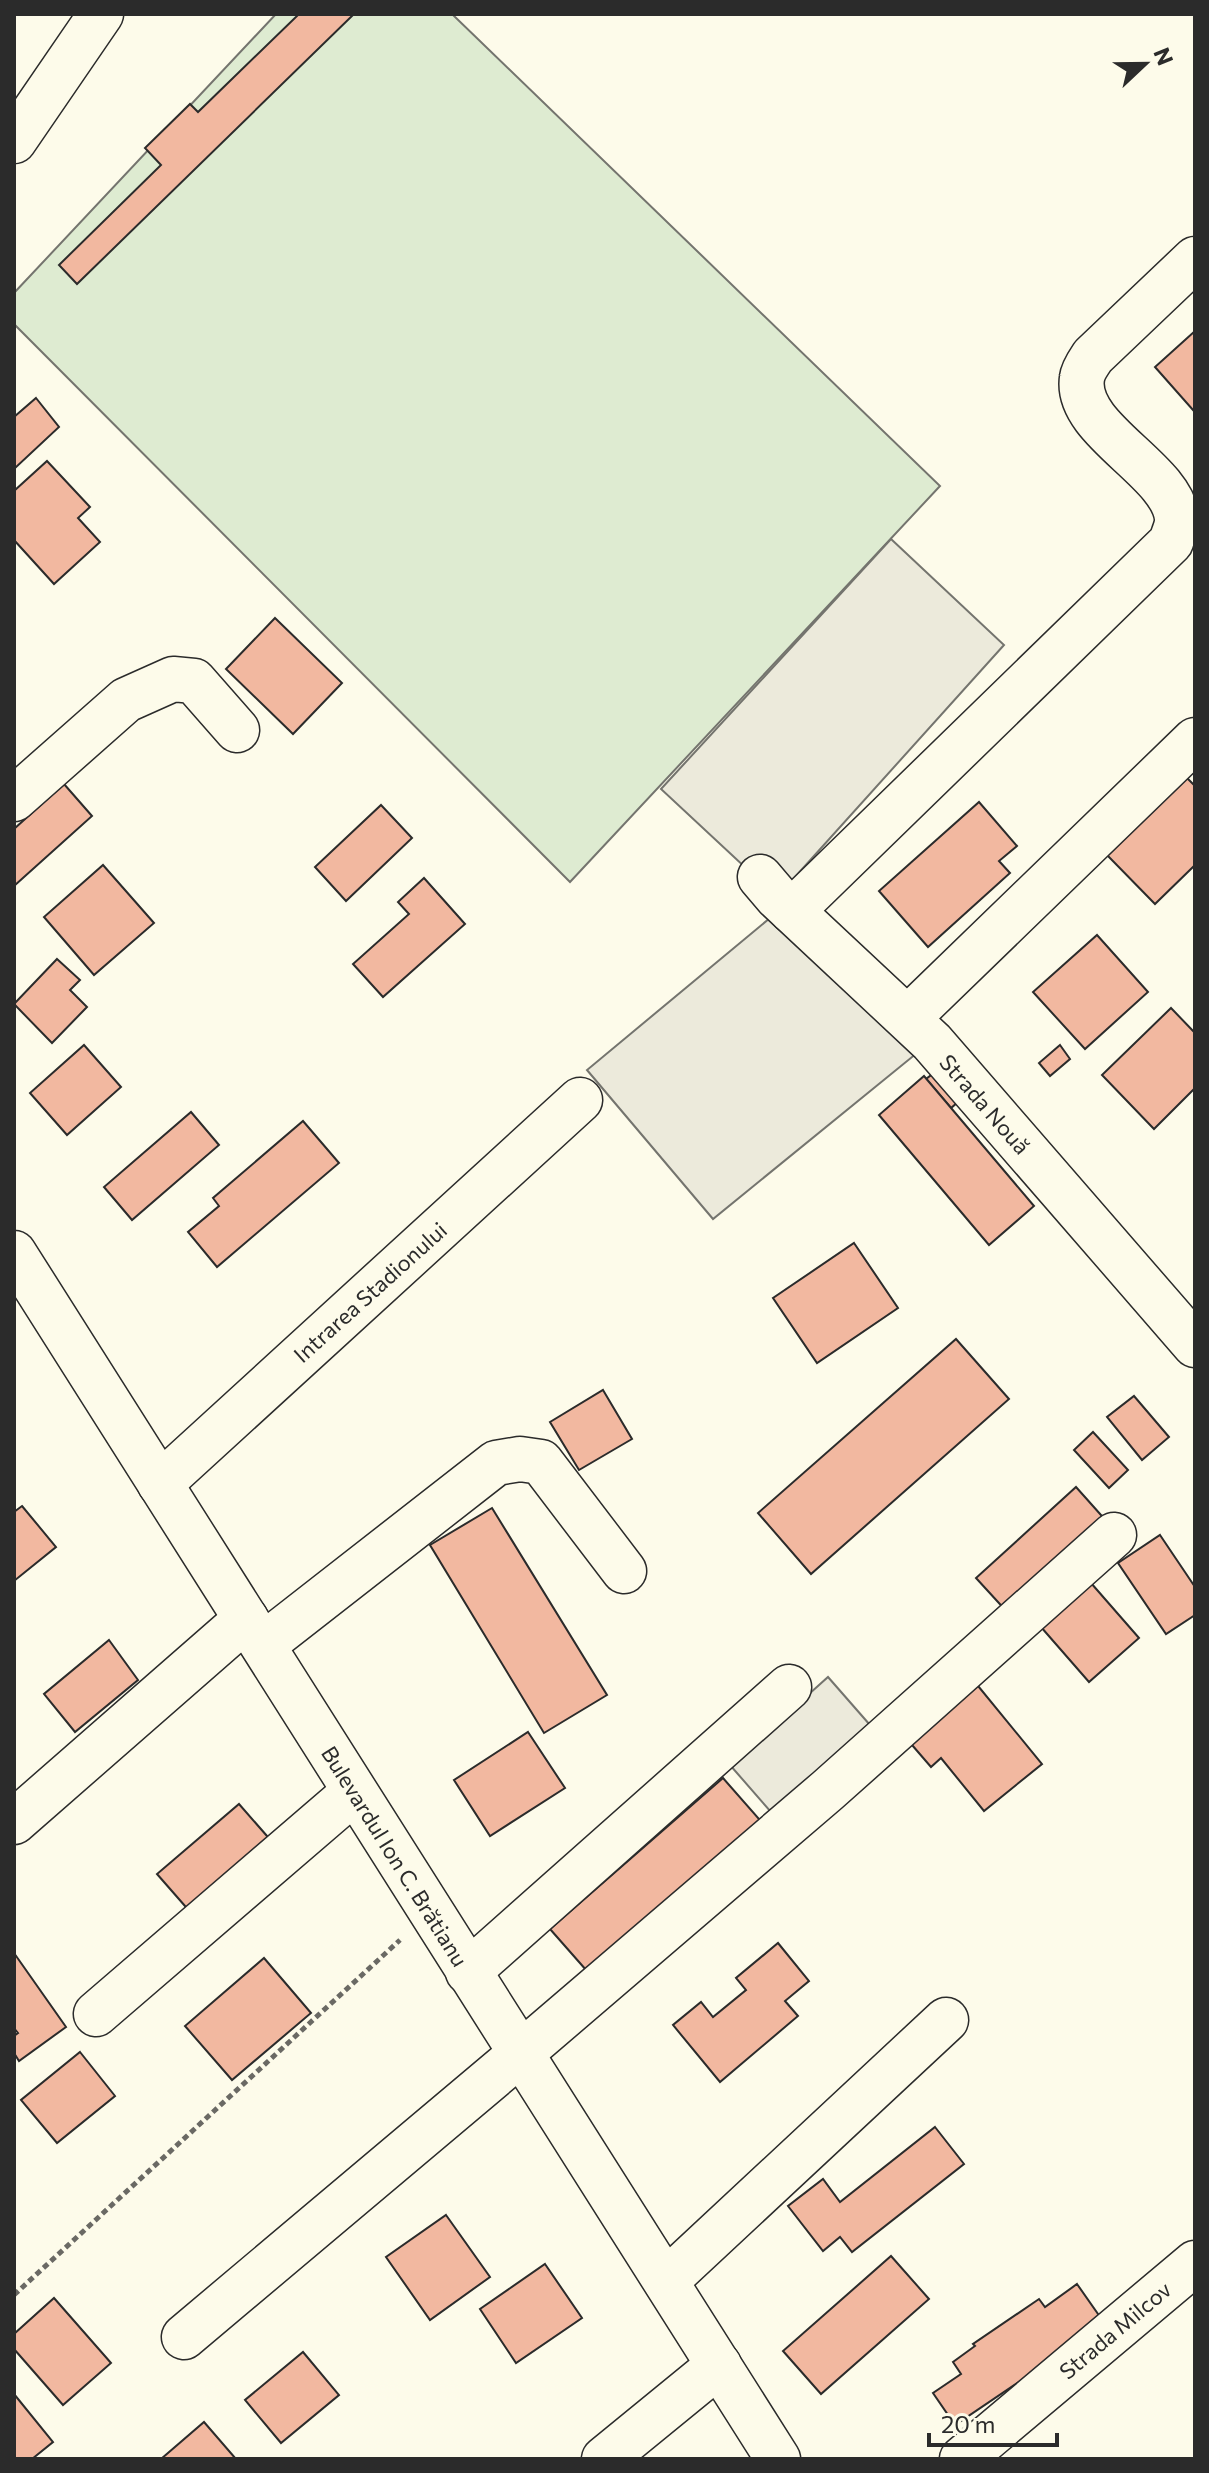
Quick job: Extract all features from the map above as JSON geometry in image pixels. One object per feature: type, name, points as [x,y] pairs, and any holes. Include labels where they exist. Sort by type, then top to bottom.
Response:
[{"type":"street","points":[[14,141],[101,14]]},
{"type":"street","points":[[792,911],[1171,542],[1178,520],[1170,496],[1096,420],[1082,398],[1082,376],[1093,356],[1195,259]]},
{"type":"street","points":[[14,799],[126,700],[173,679],[194,681],[237,730]]},
{"type":"street","points":[[908,1018],[1195,740]]},
{"type":"street","name":"Strada Nouă","points":[[760,877],[932,1042],[1195,1345]]},
{"type":"street","name":"Intrarea Stadionului","points":[[160,1484],[580,1100]]},
{"type":"street","name":"Bulevardul Ion C. Brătianu","points":[[14,1253],[778,2459]]},
{"type":"street","points":[[14,1822],[255,1632],[496,1463],[520,1459],[541,1462],[624,1571]]},
{"type":"street","points":[[184,2337],[828,1790],[1114,1535]]},
{"type":"street","points":[[468,1972],[789,1687]]},
{"type":"street","points":[[96,2014],[354,1792]]},
{"type":"street","points":[[666,2281],[946,2020]]},
{"type":"street","name":"Strada Milcov","points":[[962,2459],[1195,2263]]},
{"type":"street","points":[[604,2459],[719,2365]]},
{"type":"path","points":[[14,2295],[430,1912]]},
{"type":"green space","points":[[276,14],[452,14],[940,486],[570,882],[14,324],[14,293]]},
{"type":"shaded area","points":[[891,539],[1004,645],[777,897],[661,789]]},
{"type":"shaded area","points":[[782,908],[917,1053],[713,1219],[587,1070]]},
{"type":"shaded area","points":[[828,1677],[877,1733],[778,1820],[730,1765]]},
{"type":"building","points":[[299,14],[354,14],[77,284],[59,265],[161,165],[145,148],[190,104],[198,112]]},
{"type":"building","points":[[1195,331],[1195,408],[1193,410],[1155,367]]},
{"type":"building","points":[[36,398],[59,427],[14,469],[14,417]]},
{"type":"building","points":[[47,461],[90,507],[78,518],[100,542],[54,584],[14,540],[14,491]]},
{"type":"building","points":[[275,618],[342,683],[293,734],[226,669]]},
{"type":"building","points":[[1186,777],[1195,786],[1195,865],[1155,904],[1107,855]]},
{"type":"building","points":[[64,784],[92,816],[14,886],[14,829]]},
{"type":"building","points":[[979,802],[1017,846],[999,861],[1010,873],[928,947],[879,891]]},
{"type":"building","points":[[381,805],[412,838],[346,901],[315,867]]},
{"type":"building","points":[[103,865],[154,923],[94,975],[44,917]]},
{"type":"building","points":[[424,878],[465,924],[383,997],[353,964],[409,914],[398,902]]},
{"type":"building","points":[[1097,935],[1148,992],[1085,1049],[1033,992]]},
{"type":"building","points":[[57,959],[80,980],[70,990],[87,1007],[52,1043],[14,1004]]},
{"type":"building","points":[[1171,1008],[1195,1033],[1195,1088],[1154,1129],[1102,1075]]},
{"type":"building","points":[[84,1045],[121,1087],[67,1135],[30,1093]]},
{"type":"building","points":[[1060,1045],[1070,1059],[1050,1076],[1039,1063]]},
{"type":"building","points":[[942,1067],[965,1096],[951,1108],[926,1079]]},
{"type":"building","points":[[924,1076],[1034,1206],[989,1245],[879,1115]]},
{"type":"building","points":[[191,1112],[219,1145],[132,1220],[104,1187]]},
{"type":"building","points":[[303,1121],[339,1163],[217,1267],[188,1232],[219,1206],[213,1198]]},
{"type":"building","points":[[854,1243],[898,1308],[817,1363],[773,1298]]},
{"type":"building","points":[[956,1339],[1009,1399],[811,1574],[758,1513]]},
{"type":"building","points":[[603,1390],[632,1439],[579,1470],[550,1422]]},
{"type":"building","points":[[1134,1396],[1169,1437],[1142,1460],[1107,1417]]},
{"type":"building","points":[[1093,1432],[1128,1470],[1109,1488],[1074,1450]]},
{"type":"building","points":[[1076,1487],[1109,1524],[1009,1614],[976,1578]]},
{"type":"building","points":[[22,1506],[56,1547],[14,1581],[14,1512]]},
{"type":"building","points":[[492,1508],[607,1695],[544,1733],[430,1545]]},
{"type":"building","points":[[1160,1535],[1195,1587],[1195,1615],[1166,1634],[1118,1563]]},
{"type":"building","points":[[1091,1583],[1139,1638],[1089,1682],[1041,1627]]},
{"type":"building","points":[[109,1640],[138,1680],[75,1732],[44,1694]]},
{"type":"building","points":[[974,1681],[1042,1764],[984,1811],[941,1758],[931,1767],[906,1738]]},
{"type":"building","points":[[528,1732],[565,1788],[490,1836],[454,1780]]},
{"type":"building","points":[[723,1778],[766,1827],[594,1979],[550,1929]]},
{"type":"building","points":[[239,1804],[274,1844],[192,1914],[157,1874]]},
{"type":"building","points":[[778,1943],[809,1981],[785,2001],[798,2016],[720,2082],[673,2025],[701,2002],[713,2017],[746,1990],[736,1978]]},
{"type":"building","points":[[14,1953],[66,2027],[19,2061],[14,2053],[14,2036],[18,2033],[14,2028]]},
{"type":"building","points":[[264,1958],[311,2013],[232,2080],[185,2026]]},
{"type":"building","points":[[80,2052],[115,2096],[57,2143],[21,2100]]},
{"type":"building","points":[[935,2127],[964,2164],[852,2252],[840,2237],[823,2251],[788,2206],[823,2179],[840,2202]]},
{"type":"building","points":[[446,2215],[490,2277],[430,2320],[386,2257]]},
{"type":"building","points":[[891,2256],[929,2299],[821,2394],[783,2351]]},
{"type":"building","points":[[545,2264],[582,2318],[516,2363],[480,2309]]},
{"type":"building","points":[[1077,2284],[1105,2324],[955,2425],[933,2393],[961,2374],[953,2362],[975,2346],[973,2344],[1039,2299],[1045,2307]]},
{"type":"building","points":[[54,2298],[111,2363],[63,2405],[14,2349],[14,2334]]},
{"type":"building","points":[[303,2352],[339,2395],[281,2443],[245,2400]]},
{"type":"building","points":[[14,2394],[53,2442],[32,2459],[14,2459]]},
{"type":"building","points":[[204,2422],[236,2459],[161,2459]]}]
